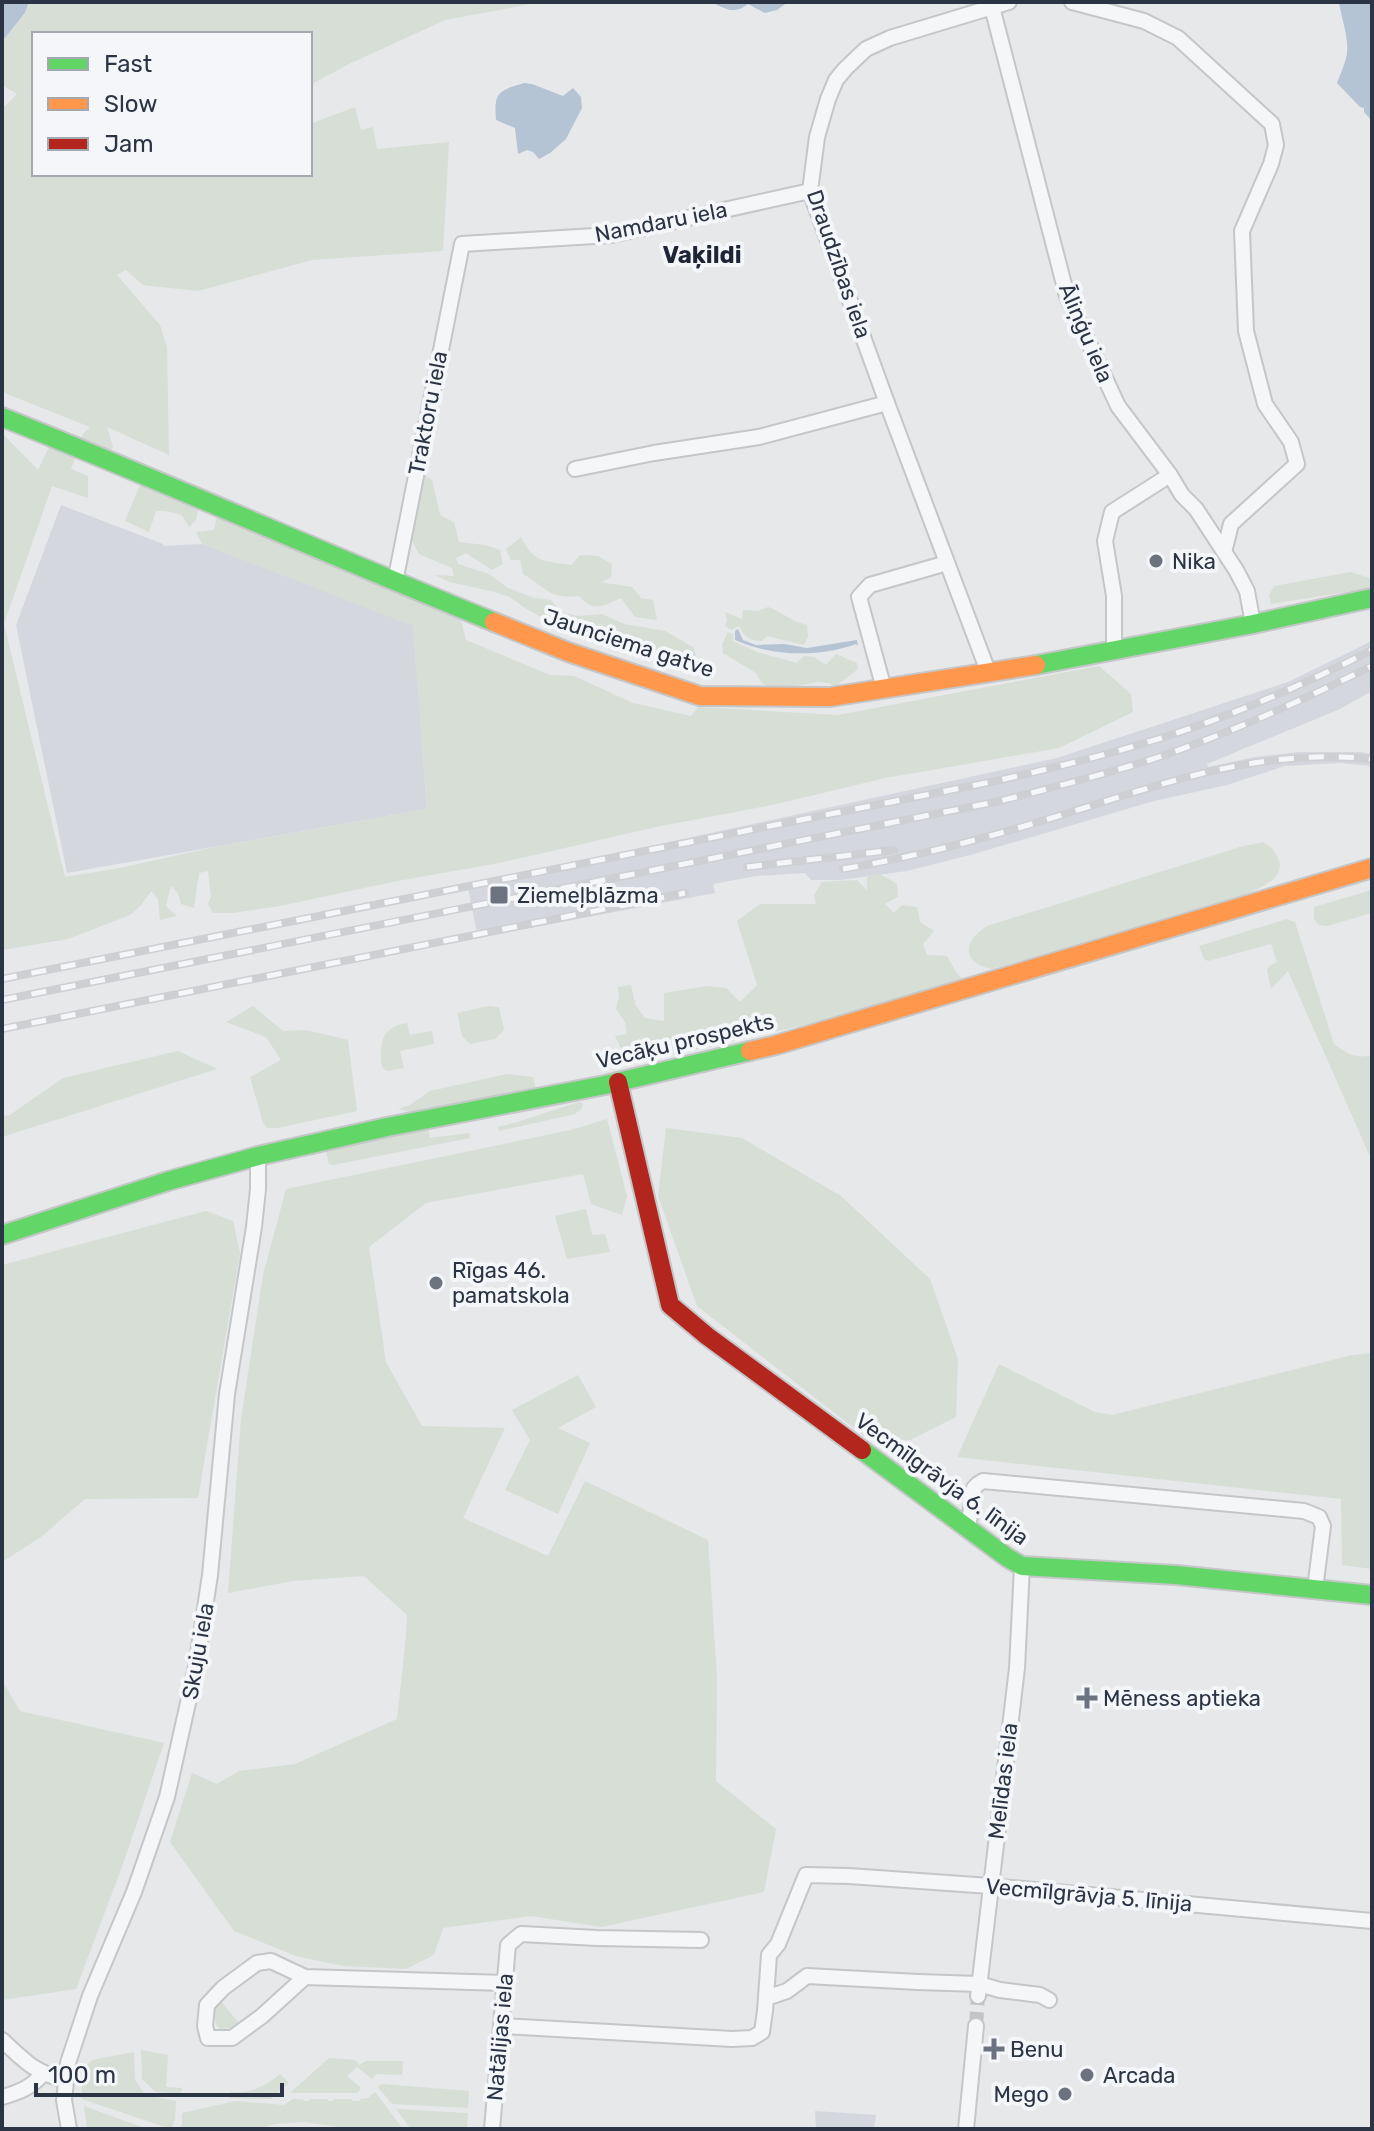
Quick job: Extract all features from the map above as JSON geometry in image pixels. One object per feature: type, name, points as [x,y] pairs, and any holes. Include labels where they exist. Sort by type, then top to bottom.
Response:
[{"type":"main road","name":"Jaunciema gatve","points":[[2,417],[568,652],[700,696],[830,697],[989,674],[1372,598]]},
{"type":"main road","name":"Vecāķu prospekts","points":[[2,1235],[168,1181],[258,1156],[387,1127],[618,1082],[805,1037],[1372,868]]},
{"type":"main road","name":"Vecmīlgrāvja 6. līnija","points":[[618,1082],[670,1305],[707,1336],[1022,1566],[1176,1575],[1372,1595]]},
{"type":"street","name":"Draudzības iela","points":[[989,674],[810,191],[817,137],[828,99],[836,80],[866,49],[890,38],[1009,2]]},
{"type":"street","points":[[1072,2],[1144,21],[1178,38],[1272,124],[1276,145],[1271,164],[1242,231],[1246,331],[1265,404],[1291,442],[1297,464],[1231,524],[1224,552]]},
{"type":"street","name":"Āliņģu iela","points":[[992,7],[1067,296],[1118,406],[1182,495],[1196,509],[1236,570],[1247,591],[1253,624]]},
{"type":"street","name":"Namdaru iela","points":[[462,244],[611,235],[810,191]]},
{"type":"street","name":"Traktoru iela","points":[[395,582],[462,244]]},
{"type":"street","points":[[575,469],[759,437],[887,403]]},
{"type":"street","points":[[1114,651],[1114,596],[1105,541],[1112,512],[1170,475]]},
{"type":"street","points":[[884,689],[859,597],[870,585],[947,563]]},
{"type":"street","name":"Skuju iela","points":[[69,2129],[64,2100],[68,2063],[90,1996],[153,1841],[167,1797],[190,1696],[208,1590],[227,1394],[254,1227],[258,1156]]},
{"type":"street","points":[[968,1529],[974,1488],[983,1481],[1304,1511],[1319,1517],[1323,1526],[1315,1589]]},
{"type":"street","name":"Melīdas iela","points":[[978,1990],[1017,1668],[1022,1566]]},
{"type":"street","name":"Vecmīlgrāvja 5. līnija","points":[[766,1998],[769,1955],[778,1944],[806,1875],[990,1886],[1372,1921]]},
{"type":"street","name":"Natālijas iela","points":[[492,2129],[508,1945],[521,1934],[701,1940]]},
{"type":"street","points":[[305,1977],[232,2038],[208,2038],[205,2026],[207,2005],[223,1988],[257,1963],[271,1961],[305,1977],[505,1983]]},
{"type":"street","points":[[502,2026],[752,2038],[762,2032],[766,1998],[787,1991],[807,1976],[1000,1990],[1040,1995],[1049,2000]]},
{"type":"street","points":[[966,2129],[976,2026]]},
{"type":"street","points":[[2,2040],[43,2074],[65,2080]]},
{"type":"street","points":[[2,2097],[32,2086],[43,2074]]},
{"type":"shaded area","points":[[29,2],[542,2],[445,20],[312,84],[312,32],[32,32],[32,176],[312,176],[312,123],[355,107],[361,130],[373,127],[377,149],[449,142],[443,251],[312,260],[198,291],[143,285],[126,270],[117,275],[160,325],[167,347],[169,455],[107,427],[113,447],[108,453],[84,446],[82,435],[90,427],[2,392],[2,109],[17,94],[2,85],[2,37],[5,38],[25,14]]},
{"type":"shaded area","points":[[2,433],[38,470],[49,447],[75,458],[71,469],[88,476],[88,498],[52,486],[4,624],[65,877],[427,809],[413,626],[202,544],[196,532],[214,530],[217,516],[461,620],[466,640],[550,675],[574,676],[633,703],[691,716],[698,707],[838,715],[1099,666],[1131,694],[1133,712],[1059,748],[885,778],[499,863],[280,906],[213,913],[208,904],[211,897],[208,871],[199,873],[194,908],[181,904],[178,893],[171,886],[166,906],[177,916],[160,920],[158,899],[151,891],[130,915],[68,939],[2,950]]},
{"type":"shaded area","points":[[416,470],[432,480],[440,515],[454,522],[459,542],[500,550],[503,564],[492,570],[466,553],[456,558],[458,564],[489,574],[508,588],[534,598],[551,600],[561,612],[577,616],[602,614],[624,624],[665,631],[693,647],[698,661],[670,658],[614,642],[602,646],[579,637],[510,597],[434,575],[454,576],[452,568],[419,554],[411,539],[418,502],[412,494]]},
{"type":"shaded area","points":[[140,485],[199,507],[196,520],[189,527],[182,515],[156,511],[149,532],[125,521]]},
{"type":"shaded area","points":[[61,505],[163,546],[202,544],[413,624],[427,809],[67,873],[16,625]]},
{"type":"shaded area","points":[[521,537],[530,552],[547,561],[571,565],[580,555],[598,556],[612,564],[611,578],[600,582],[632,587],[641,598],[653,600],[657,620],[635,617],[621,598],[594,606],[579,596],[561,596],[548,591],[523,574],[520,560],[511,560],[506,549]]},
{"type":"shaded area","points":[[1351,572],[1372,579],[1372,588],[1271,604],[1269,595],[1274,586]]},
{"type":"shaded area","points":[[768,607],[807,625],[808,637],[804,645],[767,636],[762,641],[754,640],[748,638],[739,626],[731,630],[725,626],[725,612],[742,619],[743,610],[758,611]]},
{"type":"shaded area","points":[[728,632],[733,634],[733,641],[757,652],[797,663],[804,656],[814,657],[826,665],[836,654],[857,663],[858,669],[835,687],[817,682],[774,690],[762,683],[756,673],[723,653],[722,644]]},
{"type":"shaded area","points":[[1372,641],[1372,691],[1340,709],[1207,764],[1208,767],[1299,752],[1360,752],[1372,754],[1372,766],[1340,763],[1285,766],[1227,785],[1154,801],[907,871],[840,880],[811,880],[805,873],[756,876],[713,884],[715,893],[478,938],[467,883],[1057,758],[1288,682]]},
{"type":"shaded area","points":[[1263,842],[1276,854],[1280,869],[1273,879],[1250,893],[992,969],[970,957],[973,938],[987,926]]},
{"type":"shaded area","points":[[878,873],[897,884],[898,897],[885,904],[894,913],[902,905],[917,907],[920,922],[934,931],[923,944],[927,955],[947,956],[965,982],[800,1026],[638,1062],[623,1053],[615,1036],[627,1034],[625,1022],[616,1009],[618,987],[631,985],[635,1004],[645,1018],[664,1021],[664,993],[707,986],[726,988],[740,1002],[757,985],[737,921],[760,904],[816,904],[814,895],[822,882],[857,880],[867,890],[867,877]]},
{"type":"shaded area","points":[[1372,890],[1372,913],[1327,926],[1319,925],[1314,919],[1314,907]]},
{"type":"shaded area","points":[[1287,919],[1295,922],[1334,1044],[1352,1055],[1372,1055],[1372,1161],[1288,971],[1271,989],[1267,970],[1277,962],[1271,944],[1208,961],[1204,959],[1199,946]]},
{"type":"shaded area","points":[[253,1006],[283,1031],[306,1030],[348,1040],[357,1111],[267,1128],[250,1077],[281,1060],[266,1037],[226,1022]]},
{"type":"shaded area","points":[[488,1006],[499,1007],[504,1030],[495,1039],[470,1044],[462,1036],[457,1013]]},
{"type":"shaded area","points":[[407,1023],[410,1035],[432,1031],[434,1044],[400,1051],[404,1068],[387,1071],[382,1067],[381,1059],[384,1038],[392,1028]]},
{"type":"shaded area","points":[[178,1051],[217,1069],[2,1137],[2,1116],[10,1115],[63,1078]]},
{"type":"shaded area","points":[[507,1074],[533,1077],[536,1088],[414,1113],[398,1109],[430,1091]]},
{"type":"shaded area","points":[[580,1102],[582,1108],[575,1114],[499,1131],[498,1127]]},
{"type":"shaded area","points":[[607,1119],[627,1196],[622,1215],[591,1204],[583,1174],[426,1203],[369,1247],[386,1362],[422,1426],[505,1428],[463,1518],[548,1556],[585,1481],[708,1540],[717,1677],[716,1781],[776,1829],[764,1892],[601,1927],[531,1916],[443,1928],[434,1955],[406,1969],[343,1966],[296,1956],[234,1931],[170,1842],[192,1773],[217,1784],[239,1771],[295,1764],[397,1719],[406,1636],[407,1615],[364,1576],[293,1581],[228,1593],[241,1419],[263,1275],[286,1189],[571,1130]]},
{"type":"shaded area","points":[[428,1127],[430,1138],[469,1133],[470,1138],[329,1164],[325,1148]]},
{"type":"shaded area","points":[[666,1128],[742,1138],[841,1196],[930,1279],[958,1359],[956,1417],[910,1440],[868,1439],[697,1306],[658,1196]]},
{"type":"shaded area","points":[[586,1209],[592,1235],[605,1234],[610,1252],[567,1259],[555,1216]]},
{"type":"shaded area","points":[[206,1211],[233,1221],[240,1253],[198,1498],[85,1499],[41,1537],[2,1562],[2,1265]]},
{"type":"shaded area","points":[[1372,1353],[1372,1569],[1342,1565],[1341,1499],[957,1457],[999,1364],[1095,1412],[1112,1415],[1352,1355]]},
{"type":"shaded area","points":[[578,1375],[596,1407],[558,1428],[590,1443],[558,1514],[505,1490],[530,1440],[512,1410]]},
{"type":"shaded area","points":[[2,1680],[20,1711],[164,1743],[76,1989],[2,2000]]},
{"type":"shaded area","points":[[220,2000],[239,2023],[233,2028],[220,2029],[216,2025],[214,2011]]},
{"type":"shaded area","points":[[141,2050],[168,2055],[166,2087],[182,2088],[181,2094],[156,2092],[142,2079]]},
{"type":"shaded area","points":[[134,2052],[135,2080],[145,2095],[176,2101],[171,2129],[82,2099],[82,2071],[92,2060]]},
{"type":"shaded area","points":[[329,2058],[355,2060],[359,2065],[366,2061],[403,2061],[402,2075],[376,2074],[372,2079],[357,2067],[347,2076],[361,2088],[357,2093],[290,2093]]},
{"type":"shaded area","points":[[280,2074],[289,2083],[271,2099],[229,2098],[230,2092],[256,2089]]},
{"type":"shaded area","points":[[382,2084],[469,2091],[468,2108],[392,2104],[378,2087]]},
{"type":"shaded area","points":[[375,2092],[403,2129],[352,2129],[305,2122],[258,2129],[180,2129],[182,2113],[236,2101],[284,2105],[293,2099],[360,2101]]},
{"type":"shaded area","points":[[84,2106],[147,2129],[87,2129]]},
{"type":"shaded area","points":[[396,2109],[468,2113],[467,2129],[411,2129]]},
{"type":"shaded area","points":[[815,2111],[876,2115],[874,2129],[816,2129]]},
{"type":"water","points":[[2,2],[29,2],[25,13],[5,38],[2,37]]},
{"type":"water","points":[[711,2],[788,2],[777,10],[765,13],[748,4],[734,10]]},
{"type":"water","points":[[1339,2],[1372,2],[1372,121],[1364,108],[1337,83],[1347,48]]},
{"type":"water","points":[[524,83],[563,96],[573,88],[581,97],[582,108],[566,139],[539,159],[527,150],[518,154],[515,128],[496,120],[499,94]]},
{"type":"water","points":[[738,629],[743,640],[756,645],[784,644],[807,648],[857,640],[858,646],[826,652],[779,652],[735,640]]},
{"type":"tunnel","points":[[976,2026],[978,1996]]},
{"type":"railway","points":[[2,979],[1048,769],[1203,724],[1289,690],[1372,650]]},
{"type":"railway","points":[[2,1000],[1000,801],[1153,759],[1209,739],[1372,666]]},
{"type":"railway","points":[[843,869],[985,837],[1217,770],[1293,758],[1372,759]]},
{"type":"railway","points":[[747,867],[894,850]]},
{"type":"railway","points":[[2,1029],[685,893]]},
{"type":"traffic: fast","points":[[2,417],[494,622]]},
{"type":"traffic: fast","points":[[1036,665],[1372,598]]},
{"type":"traffic: fast","points":[[2,1235],[168,1181],[258,1156],[387,1127],[605,1085],[750,1051]]},
{"type":"traffic: fast","points":[[862,1450],[1022,1566],[1176,1575],[1372,1595]]},
{"type":"traffic: slow","points":[[494,622],[568,652],[700,696],[830,697],[1036,665]]},
{"type":"traffic: slow","points":[[750,1051],[1372,868]]},
{"type":"traffic: jam","points":[[618,1082],[670,1305],[707,1336],[862,1450]]},
{"type":"place","name":"Nika","points":[[1156,561]]},
{"type":"place","name":"Ziemeļblāzma","points":[[499,895]]},
{"type":"place","name":"Rīgas 46. pamatskola","points":[[436,1283]]},
{"type":"place","name":"Mēness aptieka","points":[[1087,1698]]},
{"type":"place","name":"Benu","points":[[994,2049]]},
{"type":"place","name":"Arcada","points":[[1087,2075]]},
{"type":"place","name":"Mego","points":[[1065,2094]]},
{"type":"district","name":"Vaķildi","points":[[702,255]]}]
